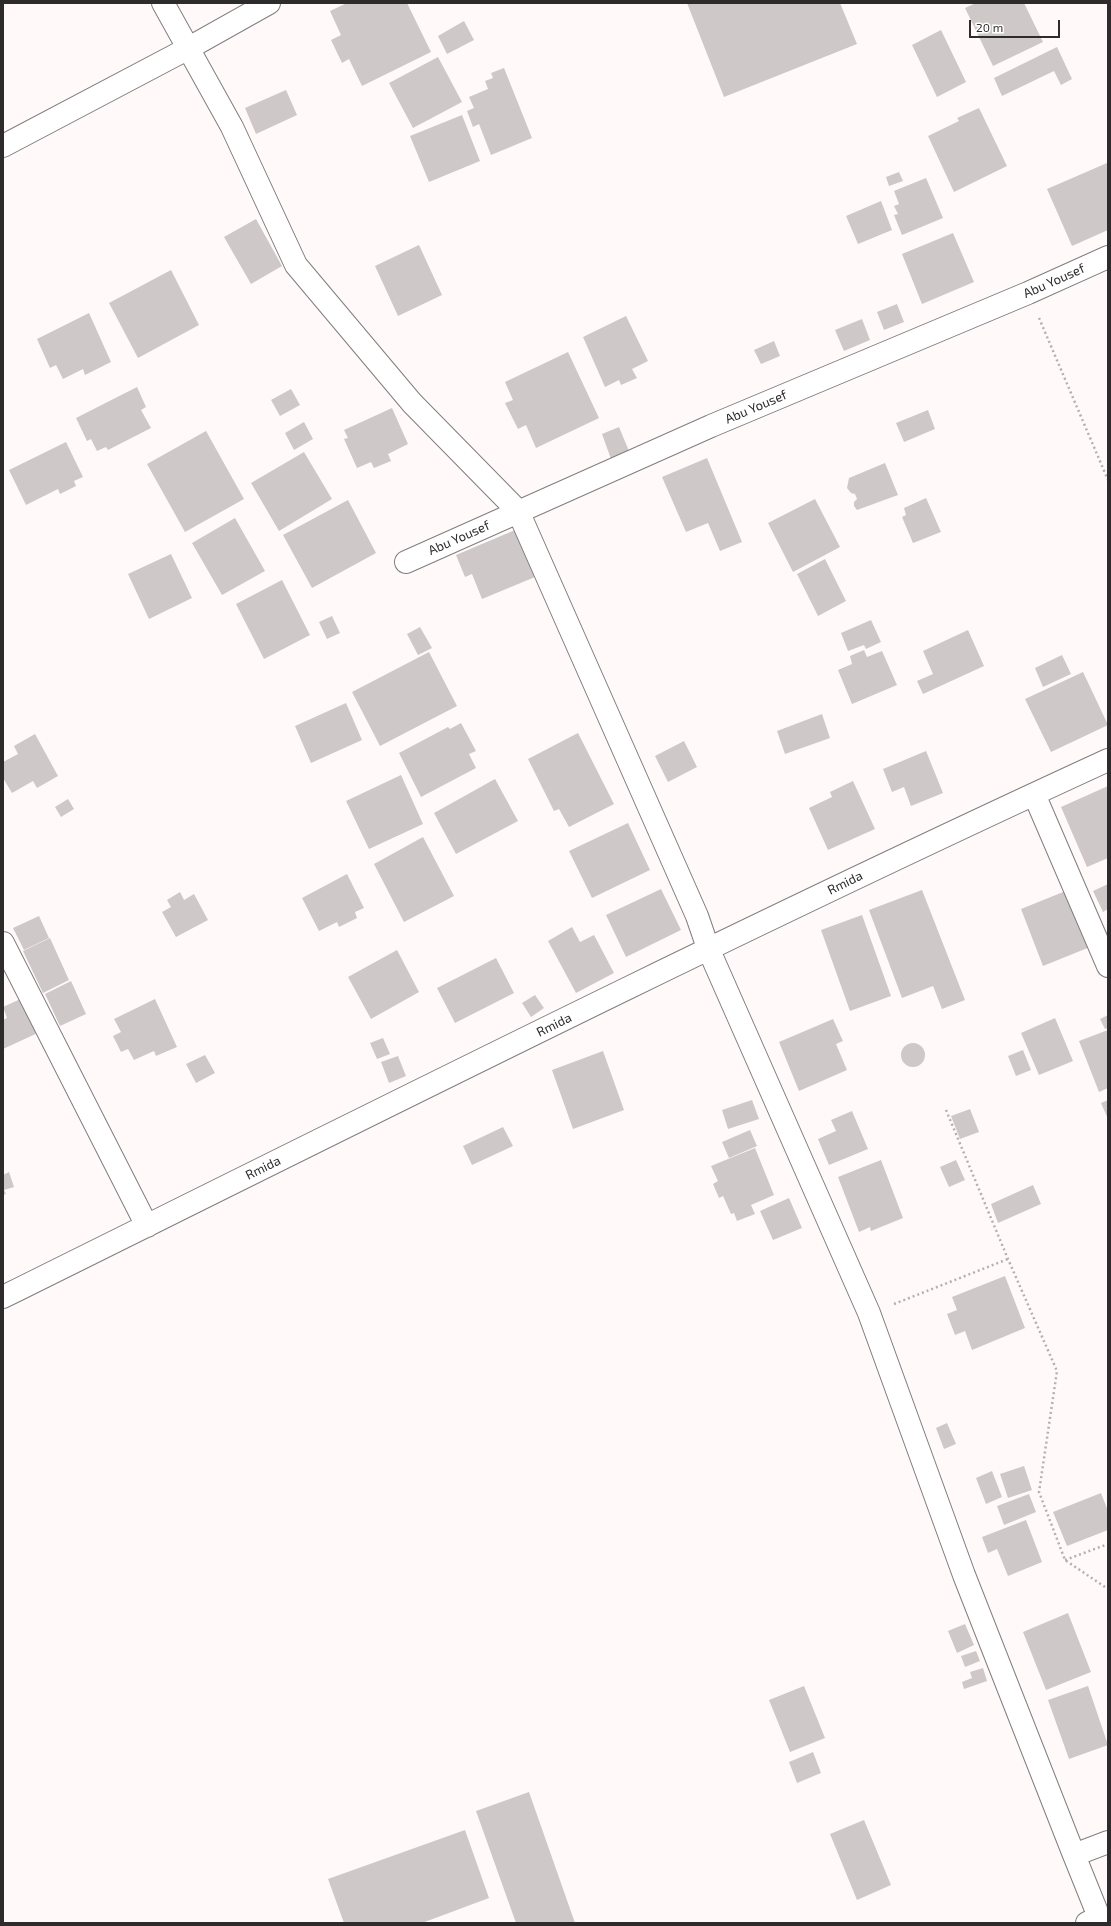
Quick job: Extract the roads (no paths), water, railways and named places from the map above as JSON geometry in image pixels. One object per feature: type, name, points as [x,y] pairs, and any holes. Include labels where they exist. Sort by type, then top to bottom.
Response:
[{"type":"street","points":[[163,3],[187,49],[232,126],[296,265],[412,403],[518,511],[697,916],[708,948],[869,1313],[964,1575],[1074,1855],[1098,1921]]},
{"type":"street","points":[[3,146],[187,49],[269,3]]},
{"type":"street","name":"Abu Yousef","points":[[406,562],[711,426],[1028,293],[1108,257]]},
{"type":"street","name":"Rmida","points":[[3,1297],[708,948],[1108,760]]},
{"type":"street","points":[[1034,794],[1108,966]]},
{"type":"street","points":[[3,943],[147,1226]]},
{"type":"street","points":[[1074,1855],[1108,1842]]}]
